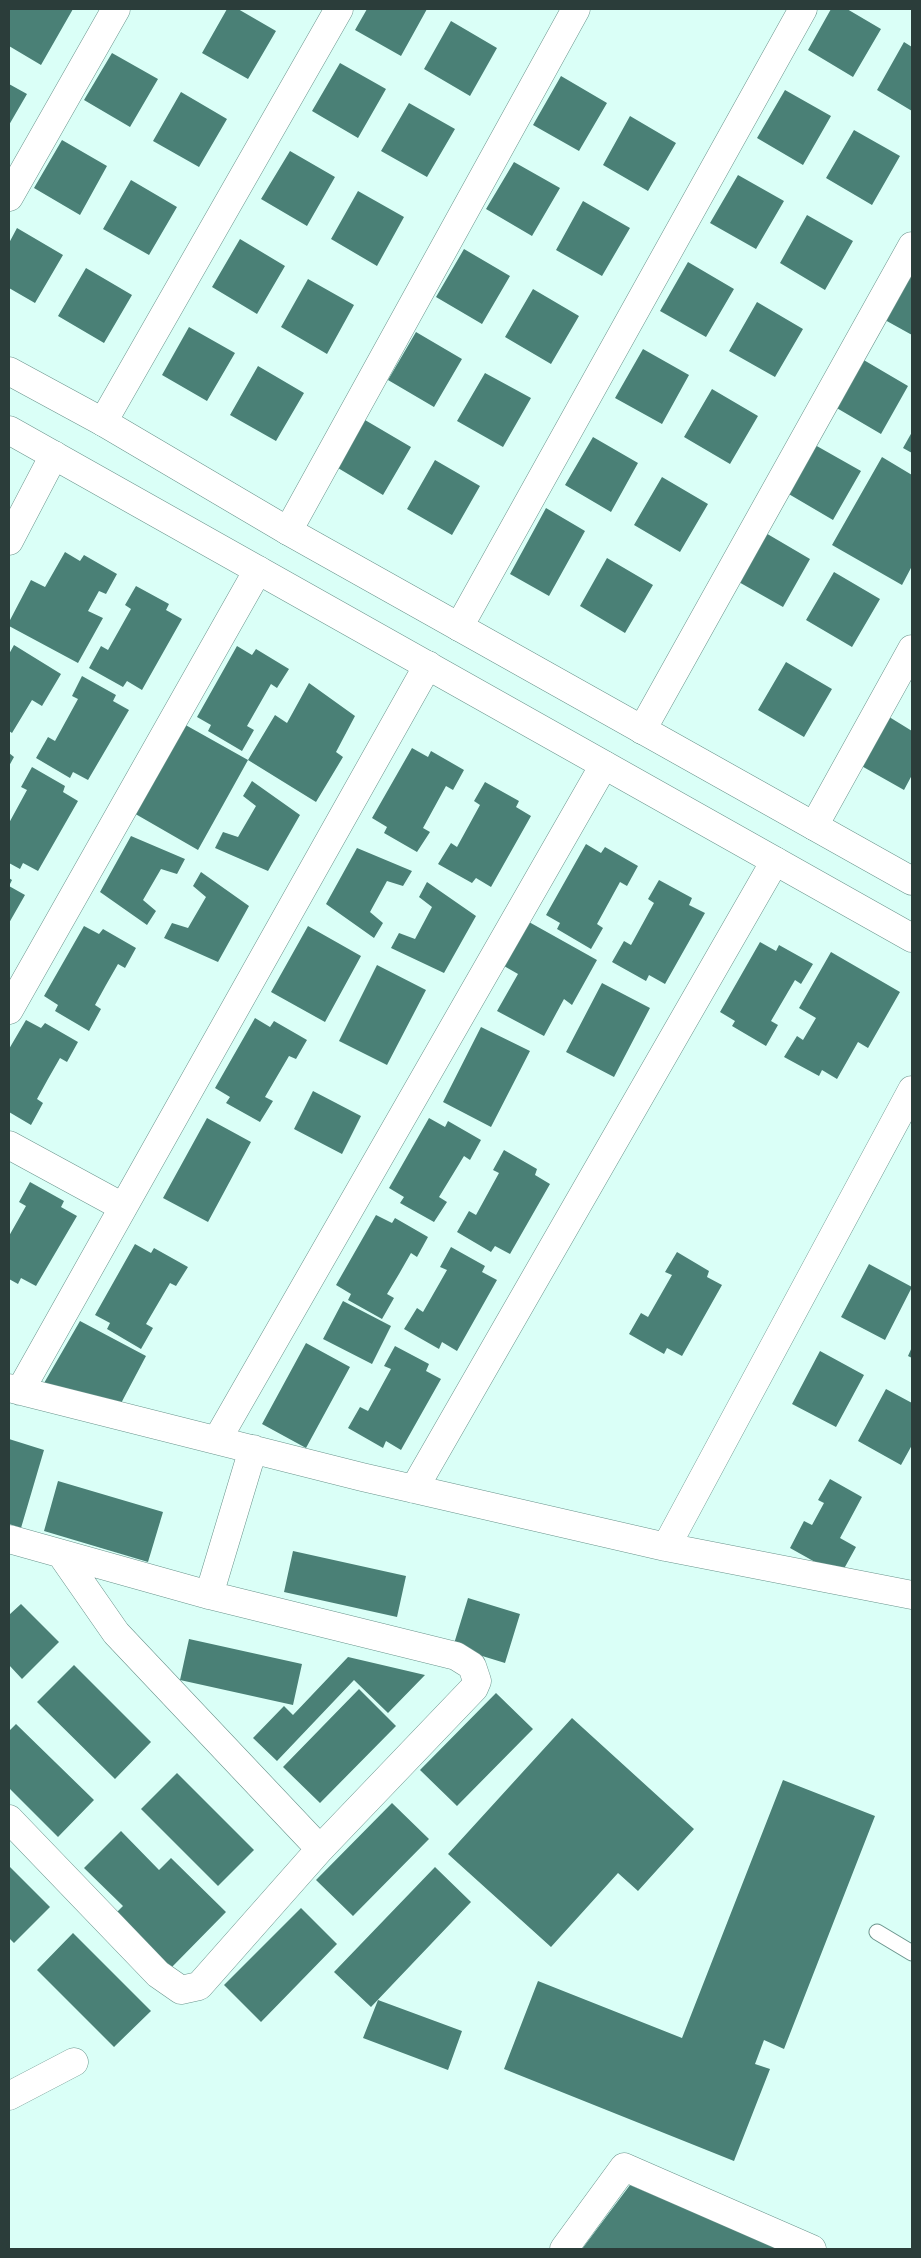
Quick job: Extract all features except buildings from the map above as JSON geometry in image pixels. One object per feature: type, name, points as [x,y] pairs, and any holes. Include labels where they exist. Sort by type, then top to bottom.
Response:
[{"type":"street","points":[[9,196],[116,9]]},
{"type":"street","points":[[103,422],[340,9]]},
{"type":"street","points":[[288,531],[576,9]]},
{"type":"street","points":[[459,627],[803,9]]},
{"type":"street","points":[[642,730],[912,246]]},
{"type":"street","points":[[9,371],[103,422],[288,531],[912,881]]},
{"type":"street","points":[[9,430],[912,938]]},
{"type":"street","points":[[9,541],[54,455]]},
{"type":"street","points":[[9,1010],[258,570]]},
{"type":"street","points":[[814,826],[912,649]]},
{"type":"street","points":[[428,665],[124,1207],[14,1390],[414,1489],[666,1547],[910,1589]]},
{"type":"street","points":[[217,1440],[604,765]]},
{"type":"street","points":[[414,1489],[775,861]]},
{"type":"street","points":[[666,1547],[912,1090]]},
{"type":"street","points":[[9,1145],[124,1207]]},
{"type":"street","points":[[210,1595],[253,1449]]},
{"type":"street","points":[[9,1538],[210,1595],[456,1656],[472,1666],[477,1681],[474,1688],[320,1849],[199,1986],[181,1990],[158,1974],[9,1819]]},
{"type":"street","points":[[60,1554],[116,1633],[320,1849]]},
{"type":"street","points":[[9,2096],[74,2062]]},
{"type":"street","points":[[564,2249],[624,2167],[812,2249]]},
{"type":"lane","points":[[877,1932],[912,1953]]}]
